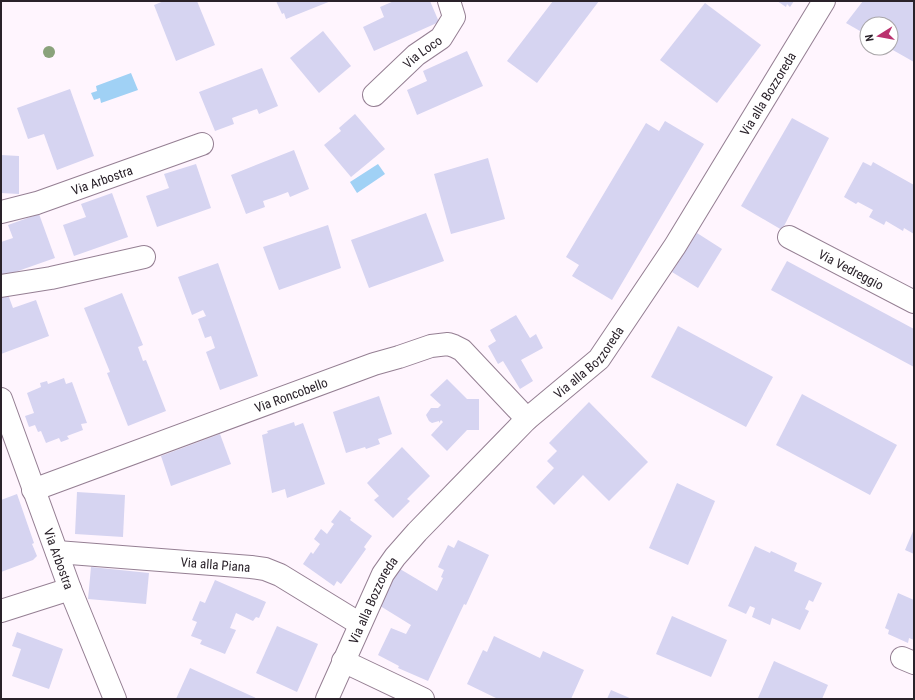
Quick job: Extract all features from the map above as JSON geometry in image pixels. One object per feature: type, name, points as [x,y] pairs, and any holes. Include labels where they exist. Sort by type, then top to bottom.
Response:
[{"type":"street","name":"Via Loco","points":[[374,95],[416,55],[441,38],[454,18],[449,1]]},
{"type":"street","name":"Via alla Bozzoreda","points":[[327,699],[383,574],[395,557],[417,532],[526,419],[599,359],[675,246],[824,1]]},
{"type":"street","name":"Via Arbostra","points":[[1,212],[37,202],[202,144]]},
{"type":"street","name":"Via Vedreggio","points":[[789,237],[914,302]]},
{"type":"street","points":[[1,286],[50,278],[144,257]]},
{"type":"street","name":"Via Roncobello","points":[[33,490],[287,395],[374,364],[431,346],[448,344],[462,350],[526,419]]},
{"type":"street","name":"Via Arbostra","points":[[3,411],[70,589],[115,699]]},
{"type":"street","name":"Via alla Piana","points":[[57,552],[251,567],[265,570],[280,575],[360,624]]},
{"type":"street","points":[[1,611],[70,589]]},
{"type":"street","points":[[343,661],[423,699]]},
{"type":"water","points":[[131,73],[138,90],[101,103],[100,98],[94,100],[91,93],[97,91],[96,86]]},
{"type":"water","points":[[378,164],[385,174],[357,193],[350,182]]},
{"type":"building","points":[[164,1],[197,1],[215,45],[176,61],[154,5]]},
{"type":"building","points":[[276,1],[331,1],[286,19]]},
{"type":"building","points":[[394,1],[430,1],[439,22],[374,51],[363,27],[384,17],[380,7]]},
{"type":"building","points":[[553,1],[599,1],[537,83],[507,61]]},
{"type":"building","points":[[777,1],[794,1],[790,7],[787,4],[786,7]]},
{"type":"building","points":[[863,1],[914,1],[914,62],[899,54],[899,16],[859,16],[859,30],[846,23]]},
{"type":"building","points":[[705,3],[761,45],[717,103],[660,60]]},
{"type":"building","points":[[323,31],[351,66],[319,93],[290,58]]},
{"type":"building","points":[[467,51],[483,86],[417,115],[407,90],[427,81],[423,71]]},
{"type":"building","points":[[262,68],[278,106],[259,114],[257,109],[232,118],[234,124],[215,131],[199,92]]},
{"type":"building","points":[[70,89],[94,156],[57,170],[44,134],[28,139],[17,108]]},
{"type":"building","points":[[355,114],[385,149],[351,177],[324,145],[341,131],[339,128]]},
{"type":"building","points":[[792,118],[829,138],[782,230],[741,206]]},
{"type":"building","points":[[665,121],[704,144],[612,300],[572,276],[579,265],[566,257],[646,123],[659,131]]},
{"type":"building","points":[[294,150],[309,189],[290,197],[288,192],[263,201],[265,207],[246,214],[231,175]]},
{"type":"building","points":[[1,155],[19,156],[19,194],[1,193]]},
{"type":"building","points":[[488,158],[505,219],[451,234],[434,174]]},
{"type":"building","points":[[863,162],[871,166],[873,162],[914,185],[914,234],[904,228],[903,231],[886,221],[884,225],[869,217],[873,210],[858,202],[856,204],[844,197]]},
{"type":"building","points":[[196,164],[211,208],[157,227],[146,196],[169,188],[164,174]]},
{"type":"building","points":[[112,193],[128,237],[74,256],[63,225],[86,217],[81,204]]},
{"type":"building","points":[[426,213],[444,261],[369,288],[351,240]]},
{"type":"building","points":[[39,214],[55,258],[1,277],[1,242],[13,238],[8,225]]},
{"type":"building","points":[[328,225],[341,268],[279,290],[263,247]]},
{"type":"building","points":[[697,233],[722,249],[698,288],[672,272]]},
{"type":"building","points":[[787,261],[914,329],[914,367],[771,290]]},
{"type":"building","points":[[218,263],[258,376],[220,390],[206,352],[215,348],[211,336],[205,338],[198,319],[206,316],[203,310],[192,315],[178,277]]},
{"type":"building","points":[[7,292],[13,308],[36,300],[49,336],[1,354],[1,293]]},
{"type":"building","points":[[122,293],[143,345],[138,347],[143,361],[146,360],[166,411],[128,426],[107,373],[110,372],[84,308]]},
{"type":"building","points":[[516,315],[530,338],[536,334],[543,348],[521,360],[533,381],[520,389],[503,361],[498,364],[488,346],[496,341],[490,330]]},
{"type":"building","points":[[678,326],[773,377],[746,427],[651,377]]},
{"type":"building","points":[[64,378],[66,384],[72,382],[87,423],[81,424],[83,430],[67,436],[69,439],[61,442],[59,438],[46,443],[41,431],[38,432],[35,425],[29,427],[25,416],[34,413],[27,393],[41,387],[40,383],[47,381],[48,384]]},
{"type":"building","points":[[447,379],[467,399],[479,399],[479,430],[467,430],[447,451],[431,435],[443,422],[441,420],[439,423],[439,421],[432,423],[426,415],[431,408],[438,408],[441,405],[430,395]]},
{"type":"building","points":[[802,394],[897,445],[870,495],[776,445]]},
{"type":"building","points":[[379,396],[392,434],[378,439],[380,444],[366,449],[365,447],[346,453],[333,412]]},
{"type":"building","points":[[589,402],[648,462],[609,501],[583,475],[554,505],[536,487],[554,468],[547,461],[557,451],[549,443]]},
{"type":"building","points":[[294,422],[295,426],[303,423],[325,484],[287,498],[285,489],[272,493],[262,435],[268,433],[267,431]]},
{"type":"building","points":[[220,434],[231,464],[171,486],[161,456]]},
{"type":"building","points":[[402,447],[430,476],[407,499],[410,501],[393,518],[374,500],[379,496],[367,483]]},
{"type":"building","points":[[677,483],[715,501],[688,565],[649,548]]},
{"type":"building","points":[[77,492],[125,495],[123,537],[75,534]]},
{"type":"building","points":[[17,494],[37,556],[33,560],[1,572],[1,500]]},
{"type":"building","points":[[340,510],[351,518],[350,520],[372,536],[364,547],[366,549],[341,584],[337,581],[334,586],[303,564],[311,552],[313,554],[320,544],[314,539],[321,529],[327,534],[334,524],[331,522]]},
{"type":"building","points":[[914,529],[914,554],[905,550]]},
{"type":"building","points":[[458,540],[489,555],[428,681],[398,668],[399,666],[378,655],[391,628],[406,634],[411,625],[377,604],[400,569],[437,591],[443,578],[441,577],[444,570],[438,567],[448,545],[454,548]]},
{"type":"building","points":[[755,546],[770,553],[771,551],[797,563],[794,571],[822,583],[813,602],[809,600],[805,609],[809,611],[800,630],[772,618],[770,625],[752,617],[755,608],[750,606],[746,614],[728,606]]},
{"type":"building","points":[[91,567],[149,573],[146,604],[88,599]]},
{"type":"building","points":[[215,580],[266,602],[259,618],[256,617],[253,621],[236,613],[230,628],[236,630],[225,654],[200,644],[202,640],[191,636],[197,622],[192,620],[200,601],[205,603]]},
{"type":"building","points":[[898,593],[914,600],[914,640],[909,638],[908,643],[888,634],[889,630],[885,628]]},
{"type":"building","points":[[672,616],[727,640],[711,677],[656,654]]},
{"type":"building","points":[[277,626],[318,644],[297,692],[256,673]]},
{"type":"building","points":[[17,632],[63,649],[49,689],[12,676],[21,649],[12,646]]},
{"type":"building","points":[[494,636],[540,658],[543,651],[584,670],[571,699],[498,699],[467,684],[483,650],[487,652]]},
{"type":"building","points":[[774,661],[828,685],[822,699],[758,698]]},
{"type":"building","points":[[190,668],[258,699],[176,699]]},
{"type":"building","points":[[611,690],[632,699],[607,699]]}]
